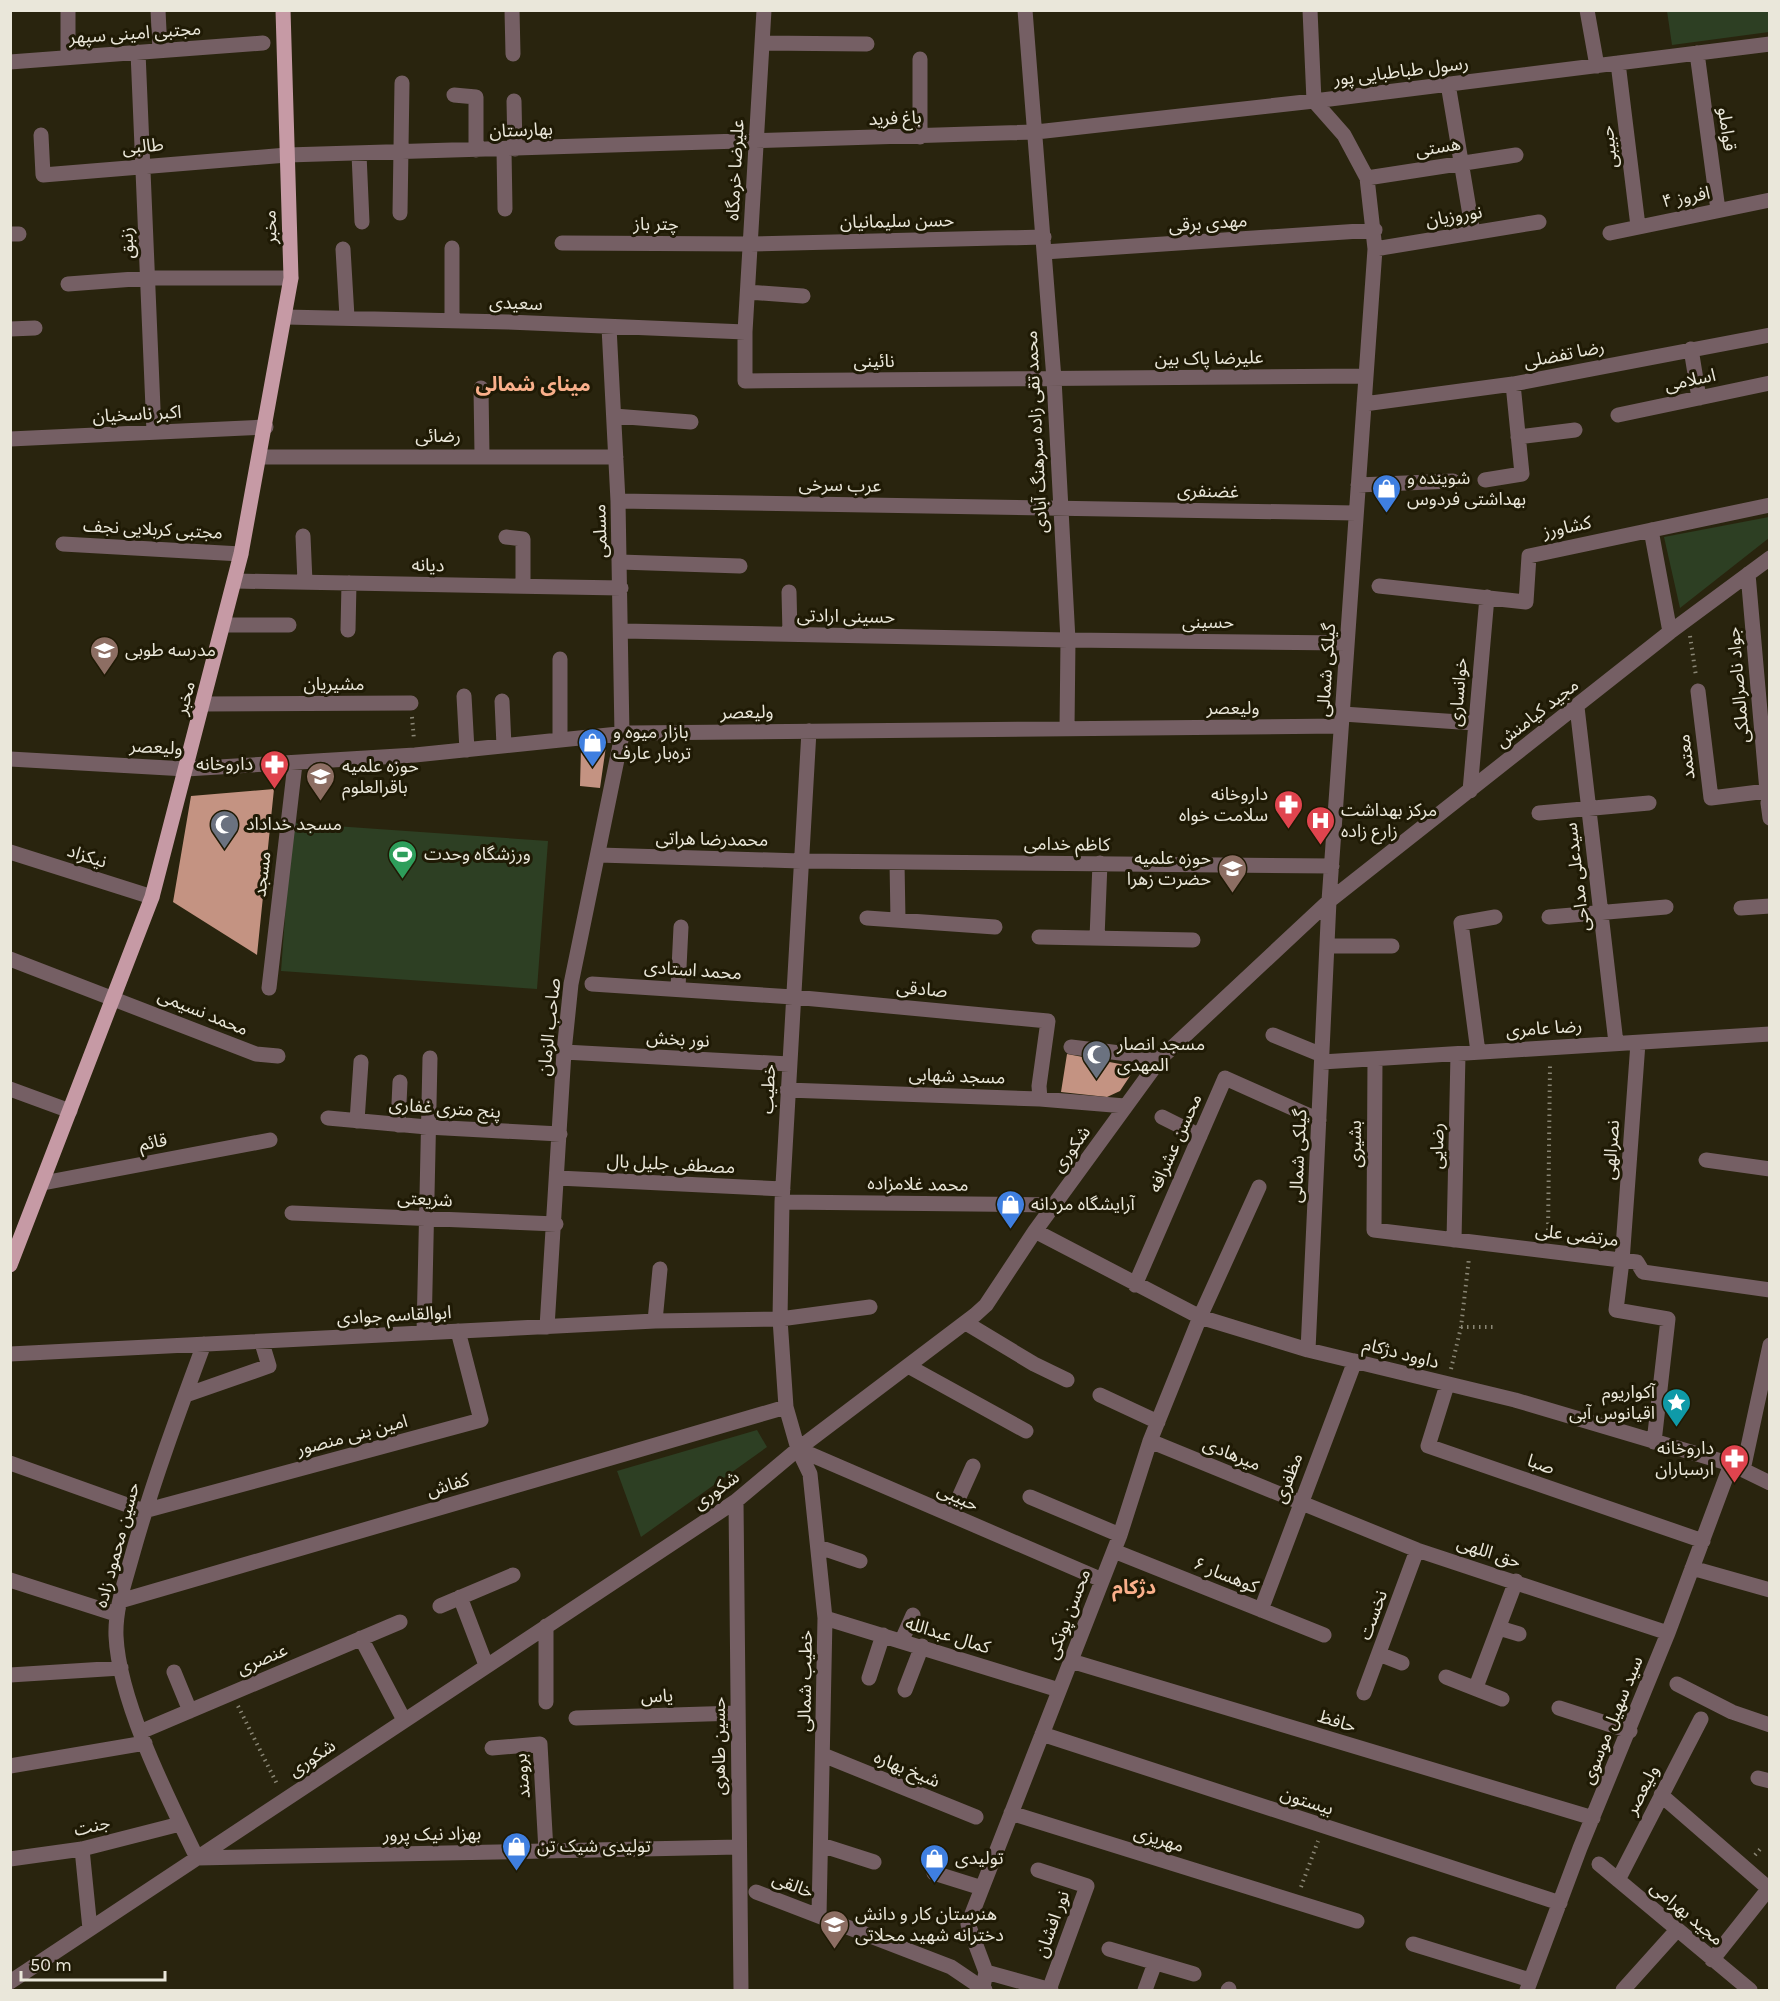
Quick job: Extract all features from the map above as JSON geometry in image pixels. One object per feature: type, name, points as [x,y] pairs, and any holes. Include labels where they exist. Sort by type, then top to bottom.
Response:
[{"type":"main road","name":"مخبر","points":[[10,1264],[18,1228],[43,1183],[152,897],[225,625],[241,554],[266,428],[291,278],[283,10]]},
{"type":"street","points":[[68,10],[68,57]]},
{"type":"street","points":[[158,10],[160,51]]},
{"type":"street","points":[[512,10],[513,54]]},
{"type":"street","name":"علیرضا خرمگاه","points":[[745,332],[764,10]]},
{"type":"street","name":"محمد تقی زاده سرهنگ آبادی","points":[[1025,10],[1054,379],[1068,640],[1067,729]]},
{"type":"street","points":[[1310,10],[1314,101]]},
{"type":"street","points":[[1587,10],[1597,66]]},
{"type":"street","name":"مجتبی امینی سپهر","points":[[10,62],[263,43]]},
{"type":"street","points":[[762,43],[867,44]]},
{"type":"street","name":"رسول طباطبایی پور","points":[[1036,132],[1314,101],[1770,44]]},
{"type":"street","name":"زنبق","points":[[138,52],[154,432]]},
{"type":"street","name":"قواملو","points":[[1697,53],[1718,210]]},
{"type":"street","points":[[920,59],[920,137]]},
{"type":"street","name":"حبیبی","points":[[1618,63],[1638,226]]},
{"type":"street","points":[[400,213],[403,152],[402,83]]},
{"type":"street","points":[[1448,84],[1473,233]]},
{"type":"street","points":[[454,94],[476,97],[476,150]]},
{"type":"street","points":[[505,209],[514,101]]},
{"type":"street","name":"گيلکی شمالی","points":[[1308,1350],[1329,901],[1365,376],[1376,249],[1366,178],[1344,135],[1314,101]]},
{"type":"street","name":"باغ فرید","points":[[756,143],[1036,132]]},
{"type":"street","name":"طالبی","points":[[41,135],[43,175],[287,155]]},
{"type":"street","name":"بهارستان","points":[[287,155],[756,143]]},
{"type":"street","points":[[359,154],[362,222]]},
{"type":"street","name":"هستی","points":[[1366,178],[1516,155]]},
{"type":"street","name":"افروز ۴","points":[[1610,233],[1770,200]]},
{"type":"street","name":"نوروزیان","points":[[1376,249],[1539,222]]},
{"type":"street","name":"مهدی برقی","points":[[1044,245],[1375,230]]},
{"type":"street","name":"چتر باز","points":[[562,243],[750,244]]},
{"type":"street","name":"حسن سلیمانیان","points":[[750,244],[1044,245]]},
{"type":"street","points":[[452,248],[452,321]]},
{"type":"street","points":[[342,249],[346,317]]},
{"type":"street","points":[[68,285],[148,278],[291,278]]},
{"type":"street","points":[[748,292],[803,296]]},
{"type":"street","name":"سعیدی","points":[[285,317],[346,317],[745,332]]},
{"type":"street","name":"مسلمی","points":[[609,327],[621,588],[622,735]]},
{"type":"street","points":[[10,328],[35,328]]},
{"type":"street","name":"نائینی","points":[[745,332],[745,381],[1054,379]]},
{"type":"street","name":"رضا تفضلی","points":[[1364,404],[1513,384],[1770,335]]},
{"type":"street","points":[[1691,349],[1699,398]]},
{"type":"street","name":"علیرضا پاک بین","points":[[1054,379],[1365,376]]},
{"type":"street","name":"اسلامی","points":[[1618,415],[1770,383]]},
{"type":"street","points":[[1485,480],[1522,474],[1513,384]]},
{"type":"street","points":[[481,388],[482,455]]},
{"type":"street","points":[[614,416],[691,422]]},
{"type":"street","name":"اکبر ناسخیان","points":[[10,439],[266,428]]},
{"type":"street","points":[[1518,437],[1575,430]]},
{"type":"street","name":"رضائی","points":[[260,457],[482,455],[616,457]]},
{"type":"street","points":[[1358,485],[1453,481]]},
{"type":"street","name":"عرب سرخی","points":[[618,501],[1060,508]]},
{"type":"street","name":"کشاورز","points":[[1379,586],[1526,602],[1529,556],[1770,505]]},
{"type":"street","name":"غضنفری","points":[[1060,508],[1356,513]]},
{"type":"street","points":[[1651,530],[1670,632]]},
{"type":"street","points":[[303,536],[305,582]]},
{"type":"street","points":[[506,537],[523,539],[523,586]]},
{"type":"street","name":"مجتبی کربلایی نجف","points":[[63,544],[241,554]]},
{"type":"street","name":"مجید کیامنش","points":[[1329,901],[1670,632],[1770,558]]},
{"type":"street","points":[[620,562],[740,566]]},
{"type":"street","name":"جواد ناصرالملکی","points":[[1748,574],[1768,804]]},
{"type":"street","name":"دیانه","points":[[235,580],[621,588]]},
{"type":"street","points":[[348,630],[349,583]]},
{"type":"street","points":[[789,592],[790,634]]},
{"type":"street","name":"خوانساری","points":[[1470,791],[1474,723],[1487,597]]},
{"type":"street","points":[[225,625],[289,625]]},
{"type":"street","name":"حسینی ارادتی","points":[[622,631],[1068,640]]},
{"type":"street","name":"حسینی","points":[[1068,640],[1347,643]]},
{"type":"street","points":[[560,659],[560,740]]},
{"type":"street","name":"معتمد","points":[[1698,692],[1711,798],[1768,804]]},
{"type":"street","points":[[464,696],[467,750]]},
{"type":"street","points":[[502,701],[504,746]]},
{"type":"street","name":"مشیریان","points":[[204,704],[411,703]]},
{"type":"street","name":"سیدعلی مداحی","points":[[1577,706],[1616,1043]]},
{"type":"street","name":"ولیعصر","points":[[10,759],[186,769],[415,755],[628,733],[1067,729],[1342,720],[1474,723]]},
{"type":"street","name":"خطیب","points":[[798,1449],[786,1407],[780,1319],[787,1090],[809,731]]},
{"type":"street","name":"صاحب الزمان","points":[[547,1327],[564,1052],[572,984],[622,735]]},
{"type":"street","name":"مسجد","points":[[269,988],[295,764]]},
{"type":"street","points":[[1539,813],[1649,803]]},
{"type":"street","name":"نیکزاد","points":[[10,852],[152,897]]},
{"type":"street","name":"محمدرضا هراتی","points":[[598,855],[801,861]]},
{"type":"street","name":"کاظم خدامی","points":[[801,861],[1332,866]]},
{"type":"street","points":[[897,861],[898,920]]},
{"type":"street","points":[[1097,938],[1100,864]]},
{"type":"street","name":"شکوری","points":[[10,1982],[736,1501],[798,1449],[966,1323],[986,1305],[1035,1231],[1161,1058],[1329,901]]},
{"type":"street","points":[[1741,908],[1770,906]]},
{"type":"street","points":[[1549,916],[1666,907]]},
{"type":"street","points":[[1478,1052],[1461,923],[1495,917]]},
{"type":"street","points":[[867,918],[995,927]]},
{"type":"street","points":[[678,988],[681,927]]},
{"type":"street","points":[[1039,937],[1193,940]]},
{"type":"street","points":[[1327,946],[1392,946]]},
{"type":"street","name":"محمد نسیمی","points":[[10,958],[256,1054],[278,1056]]},
{"type":"street","name":"محمد استادی","points":[[591,984],[793,997]]},
{"type":"street","name":"صادقی","points":[[793,997],[1048,1021],[1039,1086],[1040,1099]]},
{"type":"street","name":"رضا عامری","points":[[1322,1058],[1376,1059],[1770,1034]]},
{"type":"street","points":[[1273,1035],[1322,1058]]},
{"type":"street","name":"نصرالهی","points":[[1638,1043],[1622,1261],[1616,1310],[1668,1319],[1654,1442]]},
{"type":"street","points":[[1071,1047],[1161,1058]]},
{"type":"street","name":"نور بخش","points":[[564,1052],[789,1064]]},
{"type":"street","name":"رضایی","points":[[1454,1240],[1458,1054]]},
{"type":"street","points":[[424,1333],[424,1218],[430,1058]]},
{"type":"street","name":"بشیری","points":[[1374,1230],[1376,1059]]},
{"type":"street","points":[[357,1121],[361,1062]]},
{"type":"street","name":"محسن عشرافه","points":[[1135,1285],[1225,1078],[1319,1120]]},
{"type":"street","points":[[398,1125],[400,1082]]},
{"type":"street","points":[[10,1089],[70,1111]]},
{"type":"street","name":"مسجد شهابی","points":[[787,1090],[1040,1099],[1125,1106]]},
{"type":"street","points":[[1162,1117],[1200,1136]]},
{"type":"street","name":"پنج متری غفاری","points":[[328,1118],[427,1127],[560,1134]]},
{"type":"street","name":"قائم","points":[[43,1183],[270,1140]]},
{"type":"street","points":[[1706,1160],[1770,1169]]},
{"type":"street","name":"مصطفی جلیل بال","points":[[558,1178],[782,1196]]},
{"type":"street","name":"محسن پونکی","points":[[984,1983],[968,1924],[1114,1551],[1150,1441],[1200,1317],[1259,1187]]},
{"type":"street","name":"محمد غلامزاده","points":[[782,1196],[1054,1205]]},
{"type":"street","name":"شریعتی","points":[[292,1213],[555,1224]]},
{"type":"street","name":"مرتضی علی","points":[[1374,1230],[1637,1262],[1643,1272],[1770,1290]]},
{"type":"street","name":"داوود دژکام","points":[[1035,1231],[1200,1317],[1308,1350],[1515,1400],[1737,1467],[1770,1483]]},
{"type":"street","points":[[655,1321],[660,1269]]},
{"type":"street","name":"ابوالقاسم جوادی","points":[[10,1354],[261,1343],[655,1321],[780,1319],[870,1307]]},
{"type":"street","points":[[966,1323],[1034,1364],[1067,1380]]},
{"type":"street","name":"امین بنی منصور","points":[[144,1511],[481,1420],[458,1331]]},
{"type":"street","points":[[186,1395],[270,1366],[261,1343]]},
{"type":"street","name":"حسین محمود زاده","points":[[197,1858],[142,1737],[121,1668],[116,1638],[118,1607],[144,1511],[204,1344]]},
{"type":"street","name":"سید سهیل موسوی","points":[[1529,1985],[1692,1568],[1737,1467],[1767,1374],[1770,1345]]},
{"type":"street","name":"مظفری","points":[[1261,1610],[1355,1361]]},
{"type":"street","points":[[908,1366],[1026,1431]]},
{"type":"street","name":"صبا","points":[[1448,1385],[1425,1452],[1703,1541]]},
{"type":"street","points":[[1100,1395],[1158,1422]]},
{"type":"street","name":"کفاش","points":[[118,1607],[786,1407]]},
{"type":"street","name":"میرهادی","points":[[1150,1441],[1300,1502]]},
{"type":"street","name":"حبیبی","points":[[798,1449],[1102,1580]]},
{"type":"street","name":"خطیب شمالی","points":[[798,1449],[810,1474],[825,1618],[819,1916]]},
{"type":"street","points":[[10,1463],[144,1511]]},
{"type":"street","points":[[951,1515],[973,1466]]},
{"type":"street","points":[[1030,1497],[1120,1535]]},
{"type":"street","name":"حسین طاهری","points":[[736,1501],[741,1990]]},
{"type":"street","name":"حق اللهی","points":[[1300,1502],[1417,1550],[1668,1633]]},
{"type":"street","points":[[819,1547],[860,1561]]},
{"type":"street","name":"نخست","points":[[1364,1693],[1417,1550]]},
{"type":"street","name":"کوهسار ۶","points":[[1114,1551],[1324,1635]]},
{"type":"street","points":[[1692,1568],[1770,1590]]},
{"type":"street","points":[[440,1606],[513,1575]]},
{"type":"street","points":[[10,1580],[118,1607]]},
{"type":"street","points":[[1476,1687],[1516,1581]]},
{"type":"street","points":[[460,1597],[486,1665]]},
{"type":"street","points":[[902,1640],[913,1616]]},
{"type":"street","name":"کمال عبدالله","points":[[825,1618],[1059,1690]]},
{"type":"street","name":"عنصری","points":[[10,1766],[142,1737],[190,1711],[400,1622]]},
{"type":"street","points":[[546,1626],[546,1702]]},
{"type":"street","points":[[1499,1628],[1519,1634]]},
{"type":"street","points":[[869,1678],[883,1635]]},
{"type":"street","points":[[361,1638],[404,1720]]},
{"type":"street","points":[[905,1690],[922,1646]]},
{"type":"street","points":[[1379,1654],[1402,1663]]},
{"type":"street","name":"حافظ","points":[[1071,1661],[1593,1818]]},
{"type":"street","points":[[10,1675],[121,1668]]},
{"type":"street","points":[[174,1672],[190,1711]]},
{"type":"street","points":[[1446,1677],[1502,1699]]},
{"type":"street","points":[[1677,1684],[1732,1712],[1770,1725]]},
{"type":"street","points":[[1559,1708],[1630,1731]]},
{"type":"street","name":"یاس","points":[[576,1718],[738,1713]]},
{"type":"street","name":"ولیعصر","points":[[1618,1880],[1701,1719]]},
{"type":"street","name":"بیستون","points":[[1042,1734],[1560,1903]]},
{"type":"street","name":"برومند","points":[[492,1748],[540,1744],[546,1851]]},
{"type":"street","name":"شیخ بهاره","points":[[823,1755],[976,1817]]},
{"type":"street","points":[[1661,1795],[1769,1887],[1712,1960]]},
{"type":"street","name":"مهریزی","points":[[1011,1814],[1357,1921]]},
{"type":"street","name":"جنت","points":[[10,1859],[82,1849],[180,1824]]},
{"type":"street","points":[[821,1845],[874,1862]]},
{"type":"street","name":"بهزاد نیک پرور","points":[[197,1858],[739,1847]]},
{"type":"street","points":[[82,1849],[90,1929]]},
{"type":"street","name":"مجید بهرامی","points":[[1599,1864],[1676,1931],[1750,1990]]},
{"type":"street","name":"نور افشان","points":[[1038,1870],[1087,1886],[1050,1990]]},
{"type":"street","points":[[934,1873],[982,1888]]},
{"type":"street","name":"خالقی","points":[[756,1892],[951,1967],[984,1983]]},
{"type":"street","points":[[1623,1990],[1676,1931]]},
{"type":"street","points":[[1413,1944],[1529,1985]]},
{"type":"street","points":[[1109,1949],[1194,1974]]},
{"type":"street","points":[[1145,1990],[1155,1963]]},
{"type":"street","points":[[984,1983],[1050,1990]]},
{"type":"path","points":[[1688,619],[1698,692]]},
{"type":"path","points":[[411,703],[415,755]]},
{"type":"path","points":[[1548,1251],[1550,1048]]},
{"type":"path","points":[[1448,1385],[1461,1327],[1471,1242]]},
{"type":"path","points":[[1461,1327],[1495,1327]]},
{"type":"path","points":[[232,1694],[285,1800]]},
{"type":"path","points":[[1296,1902],[1323,1827]]},
{"type":"green space","points":[[1667,11],[1769,11],[1769,32],[1672,45]]},
{"type":"green space","points":[[1769,517],[1769,538],[1680,608],[1664,537]]},
{"type":"green space","points":[[292,823],[548,841],[537,989],[281,971]]},
{"type":"green space","points":[[757,1430],[767,1447],[641,1537],[617,1471]]},
{"type":"building","name":"بازار میوه و تره‌بار عارف","points":[[606,746],[600,788],[580,786],[581,748]]},
{"type":"building","name":"مسجد خداداد","points":[[274,789],[257,955],[173,902],[191,796]]},
{"type":"building","name":"مسجد انصار المهدی","points":[[1067,1054],[1136,1067],[1120,1091],[1107,1097],[1061,1092]]},
{"type":"place","name":"شوینده و بهداشتی فردوس","points":[[1386,514]]},
{"type":"place","name":"مدرسه طوبی","points":[[104,676]]},
{"type":"place","name":"بازار میوه و تره‌بار عارف","points":[[592,768]]},
{"type":"place","name":"داروخانه","points":[[274,790]]},
{"type":"place","name":"حوزه علمیه باقرالعلوم","points":[[321,802]]},
{"type":"place","name":"داروخانه سلامت خواه","points":[[1289,830]]},
{"type":"place","name":"مرکز بهداشت زارع زاده","points":[[1320,846]]},
{"type":"place","name":"مسجد خداداد","points":[[225,850]]},
{"type":"place","name":"ورزشگاه وحدت","points":[[403,880]]},
{"type":"place","name":"حوزه علمیه حضرت زهرا","points":[[1232,894]]},
{"type":"place","name":"مسجد انصار المهدی","points":[[1096,1080]]},
{"type":"place","name":"آرایشگاه مردانه","points":[[1010,1230]]},
{"type":"place","name":"آکواریوم اقیانوس آبی","points":[[1676,1428]]},
{"type":"place","name":"داروخانه ارسباران","points":[[1735,1484]]},
{"type":"place","name":"تولیدی شیک تن","points":[[516,1872]]},
{"type":"place","name":"تولیدی","points":[[934,1884]]},
{"type":"place","name":"هنرستان کار و دانش دخترانه شهید محلاتی","points":[[834,1950]]},
{"type":"district","name":"مینای شمالی","points":[[533,384]]},
{"type":"district","name":"دژکام","points":[[1134,1587]]}]
